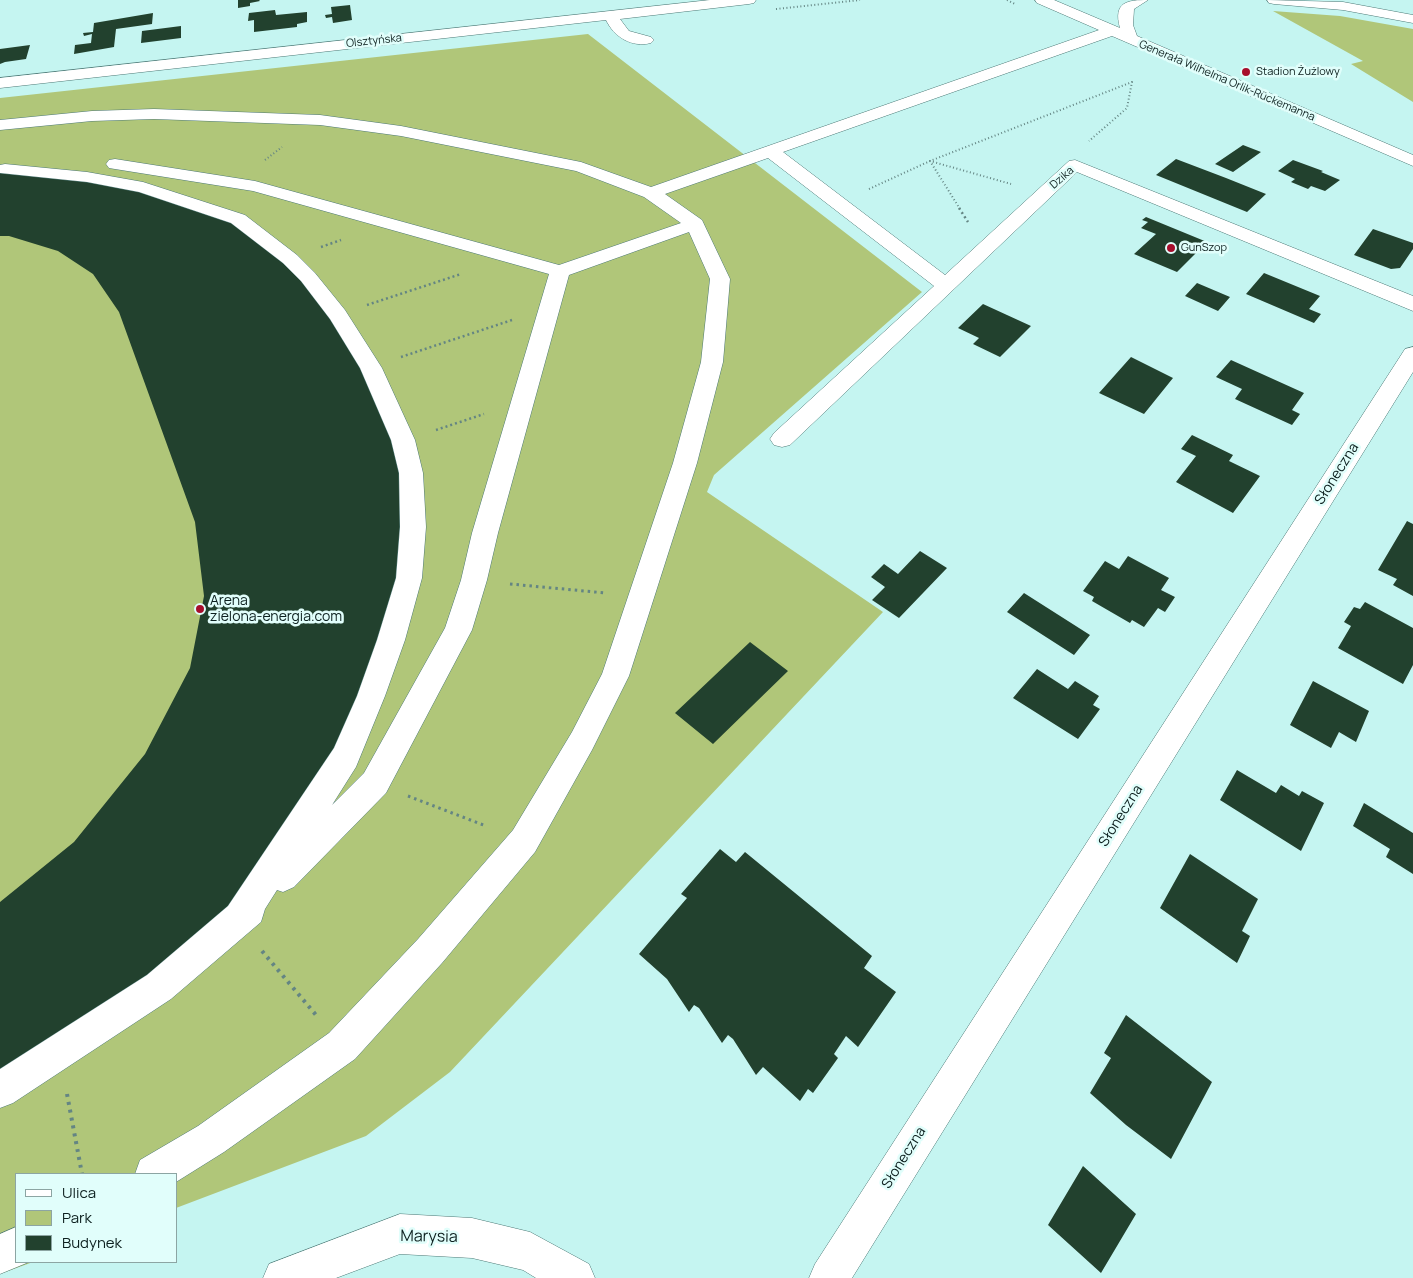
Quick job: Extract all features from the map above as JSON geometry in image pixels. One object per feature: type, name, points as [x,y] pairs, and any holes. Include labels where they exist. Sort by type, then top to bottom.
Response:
[{"type":"street","name":"Olsztyńska","points":[[0,82],[749,0]]},
{"type":"street","name":"Generała Wilhelma Orlik-Rückemanna","points":[[1042,0],[1413,161]]},
{"type":"street","points":[[1131,39],[1126,25],[1127,7],[1141,0]]},
{"type":"street","points":[[1274,0],[1343,6],[1413,19]]},
{"type":"street","points":[[611,15],[616,28],[628,38],[646,40]]},
{"type":"street","points":[[652,193],[1112,31]]},
{"type":"street","points":[[0,125],[92,116],[154,114],[320,120],[401,131],[581,168],[652,193],[694,224],[720,278],[712,362],[685,464],[615,676],[582,740],[524,841],[430,951],[342,1046],[211,1140],[156,1173]]},
{"type":"street","points":[[770,152],[946,285]]},
{"type":"street","points":[[3,170],[113,164],[234,182],[255,186],[560,271],[694,224]]},
{"type":"street","name":"Dzika","points":[[782,439],[1076,165],[1413,304]]},
{"type":"street","points":[[3,170],[88,177],[143,187],[238,219],[290,259],[308,277],[338,315],[371,368],[403,440],[411,473],[413,527],[409,578],[391,640],[371,696],[345,758],[308,817],[237,922]]},
{"type":"street","points":[[0,1090],[159,987],[237,922],[375,783],[458,630],[474,580],[485,533],[560,271]]},
{"type":"street","name":"Słoneczna","points":[[829,1278],[1413,354]]},
{"type":"street","name":"Marysia","points":[[283,1278],[400,1234],[480,1240],[530,1252],[575,1278]]},
{"type":"street","points":[[0,1254],[15,1246]]},
{"type":"path","points":[[838,203],[930,161],[1132,82],[1127,108],[1083,146]]},
{"type":"path","points":[[234,182],[320,120]]},
{"type":"path","points":[[930,161],[1014,184]]},
{"type":"path","points":[[930,161],[968,222]]},
{"type":"path","points":[[290,259],[387,224]]},
{"type":"path","points":[[338,315],[510,258]]},
{"type":"path","points":[[371,368],[550,307]]},
{"type":"path","points":[[403,440],[523,401]]},
{"type":"path","points":[[474,580],[641,596]]},
{"type":"path","points":[[375,783],[524,841]]},
{"type":"path","points":[[237,922],[342,1046]]},
{"type":"path","points":[[60,1052],[82,1173]]},
{"type":"green space","points":[[1273,11],[1340,16],[1413,29],[1413,102],[1351,64],[1363,61]]},
{"type":"green space","points":[[588,34],[922,292],[714,475],[707,492],[883,612],[450,1072],[366,1136],[178,1207],[178,1173],[15,1173],[15,1263],[30,1263],[0,1274],[0,98]]},
{"type":"building","points":[[238,0],[260,1],[250,3],[250,6],[238,8]]},
{"type":"building","points":[[350,5],[352,20],[333,23],[332,17],[326,18],[325,15],[332,14],[331,7]]},
{"type":"building","points":[[275,10],[276,15],[307,12],[307,22],[297,24],[297,27],[254,32],[254,20],[248,21],[249,13]]},
{"type":"building","points":[[153,13],[152,24],[116,29],[114,47],[74,54],[75,45],[91,43],[92,34],[84,36],[83,33],[93,32],[94,23]]},
{"type":"building","points":[[181,26],[181,38],[141,43],[142,31]]},
{"type":"building","points":[[30,45],[26,59],[0,64],[0,49]]},
{"type":"building","points":[[1243,145],[1261,152],[1233,172],[1215,164]]},
{"type":"building","points":[[1176,159],[1266,194],[1247,212],[1156,175]]},
{"type":"building","points":[[1293,160],[1323,171],[1321,172],[1340,180],[1325,191],[1311,186],[1308,189],[1291,182],[1295,179],[1278,171]]},
{"type":"building","name":"Arena zielona-energia.com","points":[[0,170],[87,177],[238,219],[308,277],[403,440],[413,527],[371,696],[237,922],[0,1090],[0,902],[74,842],[145,754],[190,668],[204,596],[195,522],[119,312],[93,274],[58,251],[9,236],[0,236]]},
{"type":"building","name":"GunSzop","points":[[1146,217],[1207,242],[1177,272],[1134,254],[1156,234],[1141,228],[1148,222],[1142,220]]},
{"type":"building","points":[[1373,229],[1413,243],[1413,249],[1400,268],[1391,269],[1354,255]]},
{"type":"building","points":[[1264,273],[1320,296],[1309,309],[1321,314],[1314,323],[1246,294]]},
{"type":"building","points":[[1197,283],[1230,297],[1218,311],[1185,296]]},
{"type":"building","points":[[983,304],[1031,326],[1000,357],[973,344],[979,338],[958,328]]},
{"type":"building","points":[[1131,357],[1173,378],[1144,414],[1099,393]]},
{"type":"building","points":[[1231,360],[1304,393],[1292,410],[1300,414],[1292,425],[1235,399],[1242,389],[1216,377]]},
{"type":"building","points":[[1192,435],[1233,455],[1229,461],[1260,476],[1233,513],[1176,482],[1196,456],[1181,449]]},
{"type":"building","points":[[1407,521],[1413,524],[1413,596],[1393,585],[1397,579],[1378,570]]},
{"type":"building","points":[[920,551],[947,568],[899,618],[872,600],[885,587],[871,577],[884,564],[898,574]]},
{"type":"building","points":[[1128,556],[1169,578],[1161,590],[1175,597],[1165,612],[1158,608],[1144,627],[1132,620],[1130,623],[1092,601],[1094,597],[1083,591],[1105,561],[1119,569]]},
{"type":"building","points":[[1024,593],[1090,635],[1074,655],[1007,612]]},
{"type":"building","points":[[1365,602],[1413,628],[1413,665],[1403,684],[1338,648],[1351,626],[1344,622],[1354,607],[1360,609]]},
{"type":"building","points":[[750,642],[788,671],[713,744],[675,713]]},
{"type":"building","points":[[1037,669],[1068,689],[1075,681],[1099,696],[1093,705],[1100,709],[1078,739],[1013,698]]},
{"type":"building","points":[[1313,681],[1369,711],[1356,742],[1339,732],[1331,748],[1290,725]]},
{"type":"building","points":[[1237,770],[1276,793],[1281,785],[1299,796],[1302,791],[1324,803],[1301,851],[1220,800]]},
{"type":"building","points":[[1364,803],[1413,833],[1413,874],[1386,857],[1390,849],[1353,826]]},
{"type":"building","points":[[720,849],[736,862],[745,852],[872,956],[864,968],[896,992],[858,1047],[846,1036],[834,1054],[838,1058],[813,1093],[808,1089],[800,1101],[763,1067],[756,1075],[733,1039],[728,1035],[722,1043],[699,1008],[694,1005],[689,1012],[667,979],[639,954],[687,898],[681,894]]},
{"type":"building","points":[[1190,854],[1258,899],[1242,931],[1250,936],[1237,963],[1160,908]]},
{"type":"building","points":[[1126,1015],[1212,1082],[1171,1159],[1126,1125],[1090,1093],[1111,1058],[1104,1053]]},
{"type":"building","points":[[1083,1166],[1136,1214],[1101,1273],[1048,1225]]},
{"type":"place","name":"Stadion Żużlowy","points":[[1246,72]]},
{"type":"place","name":"GunSzop","points":[[1171,248]]},
{"type":"place","name":"Arena zielona-energia.com","points":[[200,609]]}]
